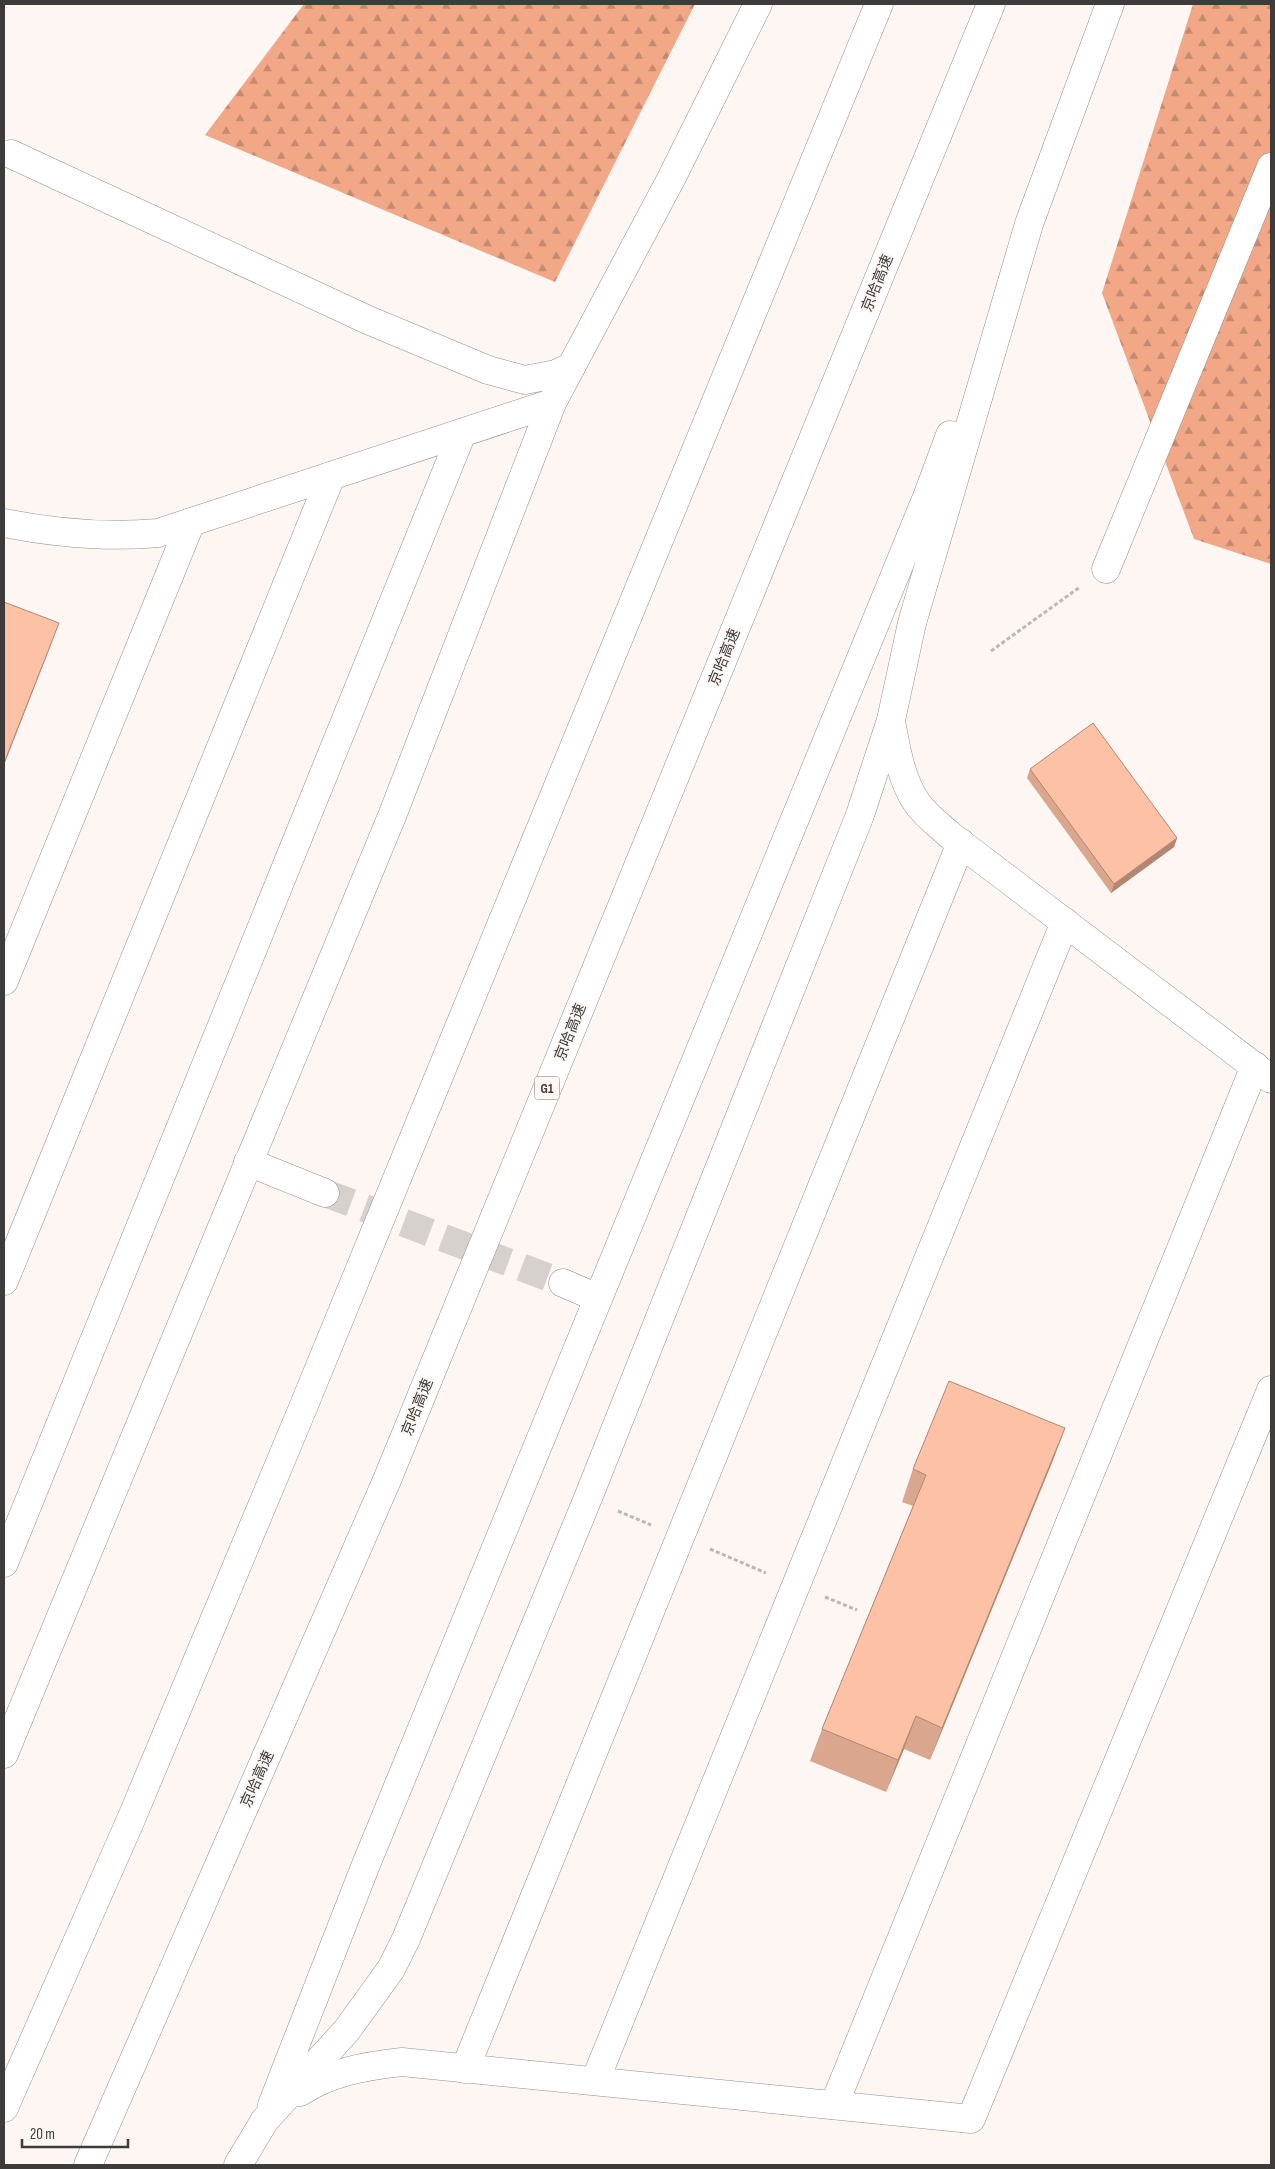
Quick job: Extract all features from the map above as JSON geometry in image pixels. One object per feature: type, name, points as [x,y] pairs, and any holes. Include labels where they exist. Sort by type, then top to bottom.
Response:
[{"type":"main road","points":[[4,1754],[392,816],[552,403],[672,177],[758,4]]},
{"type":"main road","points":[[4,2108],[132,1817],[295,1428],[880,4]]},
{"type":"main road","name":"京哈高速","points":[[88,2165],[391,1471],[991,4]]},
{"type":"main road","points":[[266,2120],[365,1867],[926,497],[1110,4]]},
{"type":"main road","points":[[11,154],[359,316],[488,370],[525,380],[556,374],[571,368]]},
{"type":"main road","points":[[1106,569],[1271,167]]},
{"type":"main road","points":[[238,2165],[266,2120],[347,2030],[390,1970],[406,1939],[588,1498],[860,815],[890,720],[912,623],[1029,224]]},
{"type":"main road","points":[[4,523],[48,532],[128,536],[158,533],[552,403]]},
{"type":"main road","points":[[4,1563],[462,432]]},
{"type":"main road","points":[[4,1281],[331,476]]},
{"type":"main road","points":[[4,981],[191,522]]},
{"type":"main road","points":[[834,2105],[1263,1072],[930,818],[917,803],[900,765],[890,720]]},
{"type":"main road","points":[[465,2069],[961,843]]},
{"type":"main road","points":[[595,2081],[1065,922]]},
{"type":"main road","points":[[248,1162],[325,1193]]},
{"type":"main road","points":[[563,1283],[598,1298]]},
{"type":"main road","points":[[266,2120],[317,2081],[368,2065],[402,2062],[971,2119],[1271,1390]]},
{"type":"path","points":[[991,651],[1106,569]]},
{"type":"green space","points":[[304,4],[695,4],[555,282],[205,135]]},
{"type":"green space","points":[[1193,4],[1271,4],[1271,564],[1194,539],[1102,293]]},
{"type":"building","points":[[4,602],[59,623],[4,763]]},
{"type":"building","points":[[1093,723],[1177,838],[1114,884],[1030,769]]},
{"type":"building","points":[[949,1381],[1065,1428],[942,1728],[916,1716],[898,1760],[822,1729],[926,1475],[913,1469]]},
{"type":"tunnel","points":[[325,1193],[563,1283]]}]
